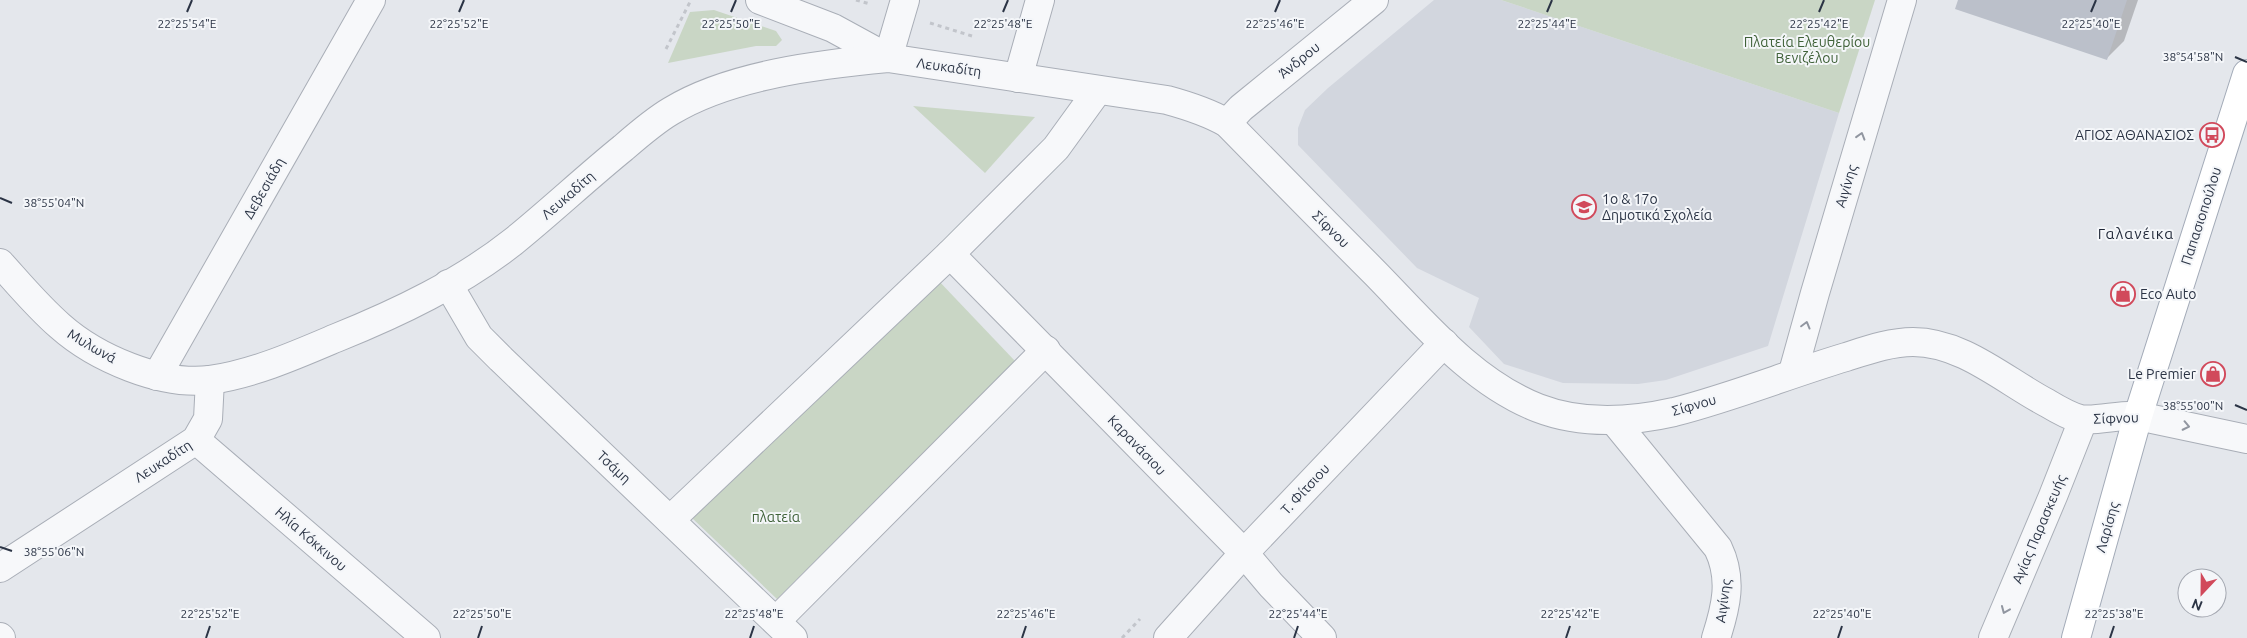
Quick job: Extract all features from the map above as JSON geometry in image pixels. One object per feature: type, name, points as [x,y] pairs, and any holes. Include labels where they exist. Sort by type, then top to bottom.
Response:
[{"type":"main road","name":"Παπασιοπούλου","points":[[2138,416],[2247,74]]},
{"type":"main road","name":"Λαρίσης","points":[[2076,638],[2138,416]]},
{"type":"street","name":"Δεβεσιάδη","points":[[156,376],[371,0]]},
{"type":"street","points":[[760,0],[833,28],[888,58],[903,7]]},
{"type":"street","points":[[1022,65],[1040,0]]},
{"type":"street","name":"Άνδρου","points":[[1227,123],[1241,108],[1374,0]]},
{"type":"street","name":"Αιγίνης","points":[[1793,372],[1814,293],[1902,0]]},
{"type":"street","name":"Λευκαδίτη","points":[[0,568],[196,440],[208,419],[210,380],[264,366],[315,347],[409,307],[472,271],[512,242],[642,132],[678,107],[699,96],[781,72],[845,62],[888,58],[1022,65],[1098,90],[1167,100],[1204,111],[1227,123]]},
{"type":"street","points":[[670,520],[950,254],[1056,148],[1098,90]]},
{"type":"street","name":"Σίφνου","points":[[1227,123],[1463,362],[1520,400],[1539,408],[1567,416],[1615,422],[1676,411],[1733,394],[1793,372],[1891,344],[1912,342],[1945,346],[1967,356],[2049,405],[2083,420],[2125,415],[2138,416],[2247,439]]},
{"type":"street","name":"Καρανάσιου","points":[[950,254],[1244,553],[1271,585],[1322,638]]},
{"type":"street","name":"Μυλωνά","points":[[0,263],[46,314],[79,341],[129,366],[156,376],[176,380],[210,380]]},
{"type":"street","name":"Τσάμη","points":[[448,284],[479,337],[785,630]]},
{"type":"street","name":"Τ. Φίτσιου","points":[[1168,638],[1244,553],[1444,343]]},
{"type":"street","points":[[785,630],[1046,350]]},
{"type":"street","name":"Αγίας Παρασκευής","points":[[1993,638],[2083,420]]},
{"type":"street","name":"Αιγίνης","points":[[1615,422],[1712,541],[1724,560],[1728,574],[1727,590],[1716,638]]},
{"type":"street","name":"Ηλία Κόκκινου","points":[[196,440],[426,638]]},
{"type":"path","points":[[666,49],[691,0]]},
{"type":"path","points":[[856,0],[903,7],[1022,65]]},
{"type":"path","points":[[1122,638],[1142,617]]},
{"type":"shaded area","name":"1ο & 17ο Δημοτικά Σχολεία","points":[[1434,0],[1501,0],[1839,113],[1768,346],[1666,380],[1638,384],[1563,383],[1504,364],[1469,327],[1479,298],[1417,268],[1298,145],[1298,128],[1305,110],[1328,88]]},
{"type":"green space","name":"Πλατεία Ελευθερίου Βενιζέλου","points":[[1501,0],[1875,0],[1839,113]]},
{"type":"green space","points":[[714,10],[776,31],[782,40],[776,46],[756,46],[668,63],[690,12]]},
{"type":"green space","points":[[913,106],[1035,117],[985,173]]},
{"type":"green space","name":"πλατεία","points":[[936,278],[1015,361],[777,599],[692,518]]},
{"type":"building","points":[[1958,0],[2127,0],[2107,60],[1955,9]]},
{"type":"place","name":"ΑΓΙΟΣ ΑΘΑΝΑΣΙΟΣ","points":[[2212,135]]},
{"type":"place","name":"1ο & 17ο Δημοτικά Σχολεία","points":[[1584,207]]},
{"type":"place","name":"Eco Auto","points":[[2123,294]]},
{"type":"place","name":"Le Premier","points":[[2213,374]]},
{"type":"district","name":"Γαλανέικα","points":[[2136,233]]}]
